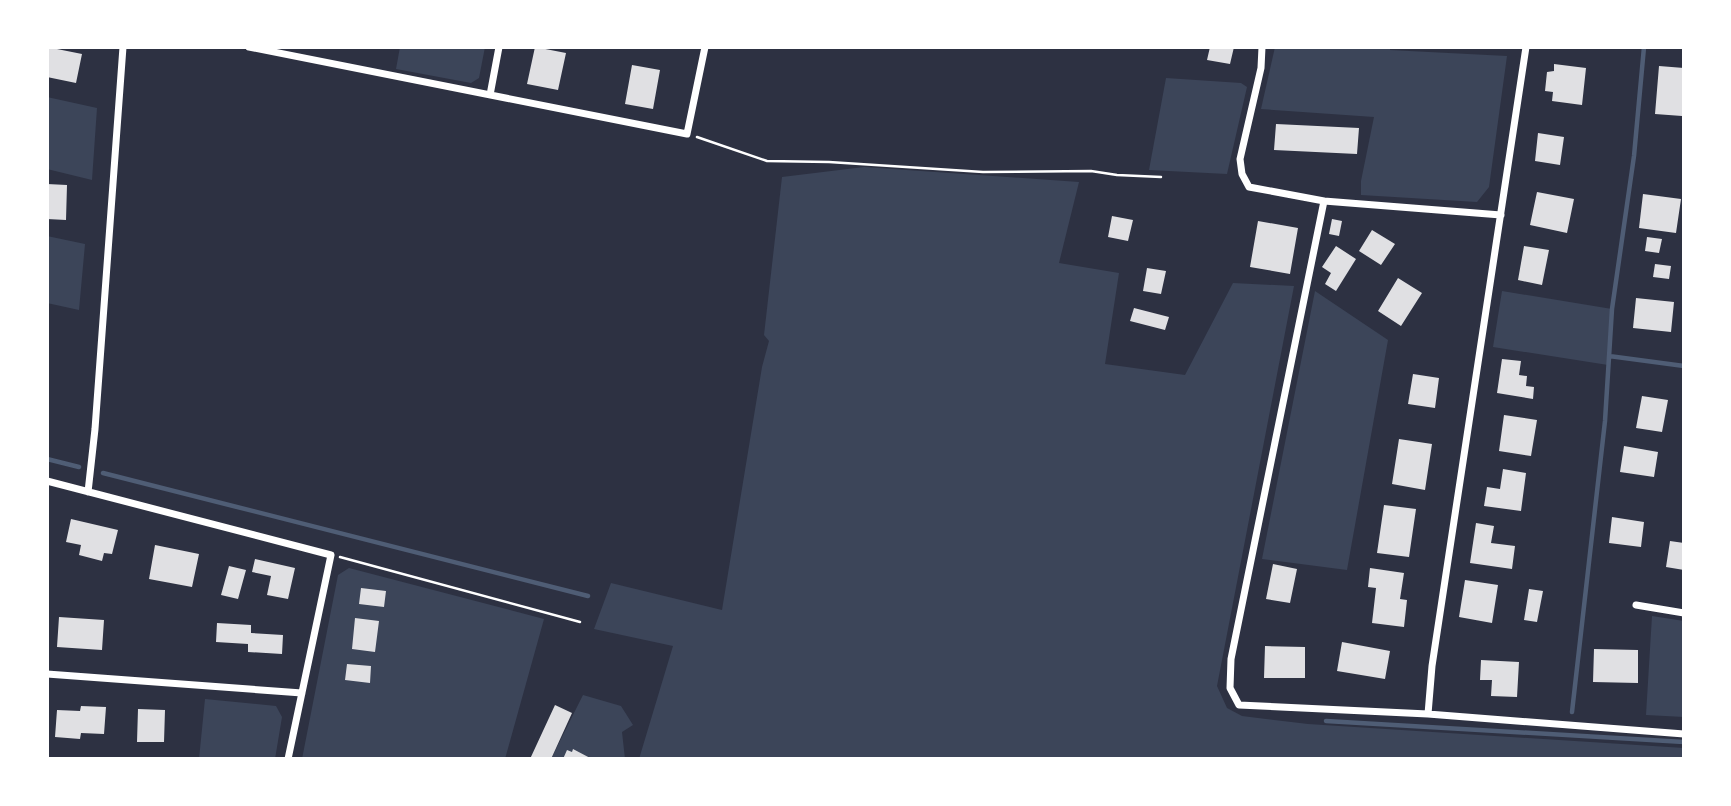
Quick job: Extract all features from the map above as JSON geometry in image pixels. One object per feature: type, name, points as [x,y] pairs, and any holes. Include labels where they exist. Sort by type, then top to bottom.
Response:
[{"type":"street","points":[[88,492],[123,47]]},
{"type":"street","points":[[249,47],[687,134],[705,47]]},
{"type":"street","points":[[302,58],[305,47]]},
{"type":"street","points":[[490,95],[499,47]]},
{"type":"street","points":[[1262,47],[1261,68],[1240,159],[1242,174],[1249,187],[1324,201],[1500,215]]},
{"type":"street","points":[[1428,714],[1432,666],[1526,47]]},
{"type":"street","points":[[1324,201],[1231,659],[1230,688],[1239,705],[1428,714],[1684,734]]},
{"type":"street","points":[[47,481],[331,555],[288,759]]},
{"type":"street","points":[[1636,605],[1684,613]]},
{"type":"street","points":[[47,674],[302,693]]},
{"type":"path","points":[[687,134],[767,161],[829,162],[983,172],[1091,171],[1161,177]]},
{"type":"path","points":[[331,555],[580,622]]},
{"type":"shaded area","points":[[400,47],[485,47],[479,78],[471,83],[396,69]]},
{"type":"shaded area","points":[[1275,47],[1390,47],[1390,50],[1507,56],[1489,187],[1477,202],[1361,195],[1361,181],[1374,117],[1261,109]]},
{"type":"shaded area","points":[[1166,78],[1241,83],[1247,87],[1227,174],[1149,170]]},
{"type":"shaded area","points":[[47,97],[97,108],[92,180],[47,169]]},
{"type":"shaded area","points":[[864,167],[1079,182],[1059,263],[1119,273],[1105,364],[1185,375],[1233,283],[1294,286],[1217,686],[1227,708],[1242,716],[1308,724],[1684,748],[1684,759],[639,759],[673,646],[594,629],[611,583],[722,610],[762,367],[769,341],[764,335],[782,177]]},
{"type":"shaded area","points":[[47,236],[85,244],[79,310],[47,303]]},
{"type":"shaded area","points":[[1315,291],[1388,340],[1347,570],[1262,559]]},
{"type":"shaded area","points":[[1502,291],[1612,309],[1608,365],[1493,347]]},
{"type":"shaded area","points":[[349,568],[544,619],[505,759],[302,759],[338,575]]},
{"type":"shaded area","points":[[1652,616],[1684,621],[1684,717],[1646,715]]},
{"type":"shaded area","points":[[583,695],[621,706],[633,725],[622,732],[625,759],[551,759]]},
{"type":"shaded area","points":[[205,699],[276,706],[282,717],[275,759],[199,759]]},
{"type":"building","points":[[47,47],[82,54],[76,83],[47,77]]},
{"type":"building","points":[[535,47],[566,53],[558,90],[527,84]]},
{"type":"building","points":[[1210,47],[1234,47],[1230,64],[1207,60]]},
{"type":"building","points":[[1554,64],[1586,68],[1582,105],[1552,101],[1553,92],[1545,91],[1547,72],[1554,71]]},
{"type":"building","points":[[632,65],[660,70],[653,109],[625,104]]},
{"type":"building","points":[[1659,66],[1684,68],[1682,116],[1655,114]]},
{"type":"building","points":[[1276,124],[1359,128],[1357,154],[1274,150]]},
{"type":"building","points":[[1538,133],[1564,137],[1560,165],[1535,161]]},
{"type":"building","points":[[47,184],[67,185],[66,220],[47,219]]},
{"type":"building","points":[[1537,192],[1574,199],[1567,233],[1530,225]]},
{"type":"building","points":[[1643,194],[1681,199],[1676,233],[1639,228]]},
{"type":"building","points":[[1112,216],[1133,220],[1128,241],[1108,237]]},
{"type":"building","points":[[1332,219],[1342,221],[1339,236],[1329,234]]},
{"type":"building","points":[[1258,221],[1298,228],[1290,274],[1250,267]]},
{"type":"building","points":[[1372,230],[1395,244],[1381,265],[1359,251]]},
{"type":"building","points":[[1647,237],[1662,239],[1659,253],[1645,251]]},
{"type":"building","points":[[1336,246],[1356,259],[1336,291],[1325,284],[1331,273],[1322,267]]},
{"type":"building","points":[[1524,246],[1549,250],[1542,285],[1518,280]]},
{"type":"building","points":[[1655,264],[1671,266],[1669,279],[1653,277]]},
{"type":"building","points":[[1147,268],[1166,271],[1161,294],[1143,291]]},
{"type":"building","points":[[1398,278],[1422,293],[1401,326],[1378,311]]},
{"type":"building","points":[[1636,298],[1674,302],[1671,332],[1633,328]]},
{"type":"building","points":[[1134,308],[1169,317],[1165,330],[1130,321]]},
{"type":"building","points":[[1502,359],[1521,361],[1519,375],[1527,376],[1526,386],[1534,387],[1533,399],[1497,393]]},
{"type":"building","points":[[1413,374],[1439,378],[1435,408],[1408,404]]},
{"type":"building","points":[[1642,396],[1668,400],[1662,432],[1636,428]]},
{"type":"building","points":[[1504,415],[1537,420],[1531,456],[1499,451]]},
{"type":"building","points":[[1399,439],[1432,444],[1425,490],[1392,484]]},
{"type":"building","points":[[1624,446],[1658,452],[1654,477],[1620,472]]},
{"type":"building","points":[[1503,469],[1526,473],[1521,511],[1484,506],[1487,487],[1500,489]]},
{"type":"building","points":[[1384,505],[1416,509],[1409,557],[1377,553]]},
{"type":"building","points":[[1612,517],[1644,522],[1641,547],[1609,543]]},
{"type":"building","points":[[71,519],[118,530],[112,554],[104,553],[102,561],[79,555],[81,545],[66,542]]},
{"type":"building","points":[[1476,523],[1494,526],[1491,543],[1515,546],[1512,569],[1470,563]]},
{"type":"building","points":[[1670,541],[1684,543],[1684,570],[1666,567]]},
{"type":"building","points":[[155,545],[199,554],[192,587],[149,579]]},
{"type":"building","points":[[255,559],[295,568],[288,599],[267,595],[271,576],[252,572]]},
{"type":"building","points":[[1273,564],[1297,569],[1290,603],[1266,599]]},
{"type":"building","points":[[229,566],[246,570],[238,599],[221,595]]},
{"type":"building","points":[[1370,568],[1404,573],[1400,599],[1407,600],[1404,627],[1372,623],[1376,588],[1368,587]]},
{"type":"building","points":[[1465,580],[1498,585],[1492,623],[1459,617]]},
{"type":"building","points":[[361,588],[386,591],[384,607],[359,604]]},
{"type":"building","points":[[1529,589],[1543,591],[1537,622],[1524,620]]},
{"type":"building","points":[[59,617],[104,620],[102,650],[57,647]]},
{"type":"building","points":[[355,618],[379,621],[375,652],[352,649]]},
{"type":"building","points":[[217,623],[251,625],[251,633],[283,635],[282,654],[248,652],[248,644],[216,642]]},
{"type":"building","points":[[1342,642],[1390,651],[1385,679],[1337,671]]},
{"type":"building","points":[[1265,646],[1305,647],[1305,678],[1264,678]]},
{"type":"building","points":[[1594,649],[1638,650],[1638,683],[1593,682]]},
{"type":"building","points":[[1481,660],[1519,662],[1517,697],[1491,696],[1492,680],[1480,680]]},
{"type":"building","points":[[347,664],[371,666],[370,683],[345,680]]},
{"type":"building","points":[[555,705],[572,713],[551,759],[530,759]]},
{"type":"building","points":[[81,706],[106,707],[104,734],[81,733],[80,739],[55,737],[57,710],[80,711]]},
{"type":"building","points":[[138,709],[165,710],[164,742],[137,742]]},
{"type":"building","points":[[573,749],[592,759],[563,759],[567,750],[572,752]]},
{"type":"waterway","points":[[1572,712],[1605,421],[1612,309],[1634,156],[1644,47]]},
{"type":"waterway","points":[[1609,356],[1684,366]]},
{"type":"waterway","points":[[47,459],[79,467]]},
{"type":"waterway","points":[[103,473],[588,596]]},
{"type":"waterway","points":[[1326,721],[1684,742]]}]
